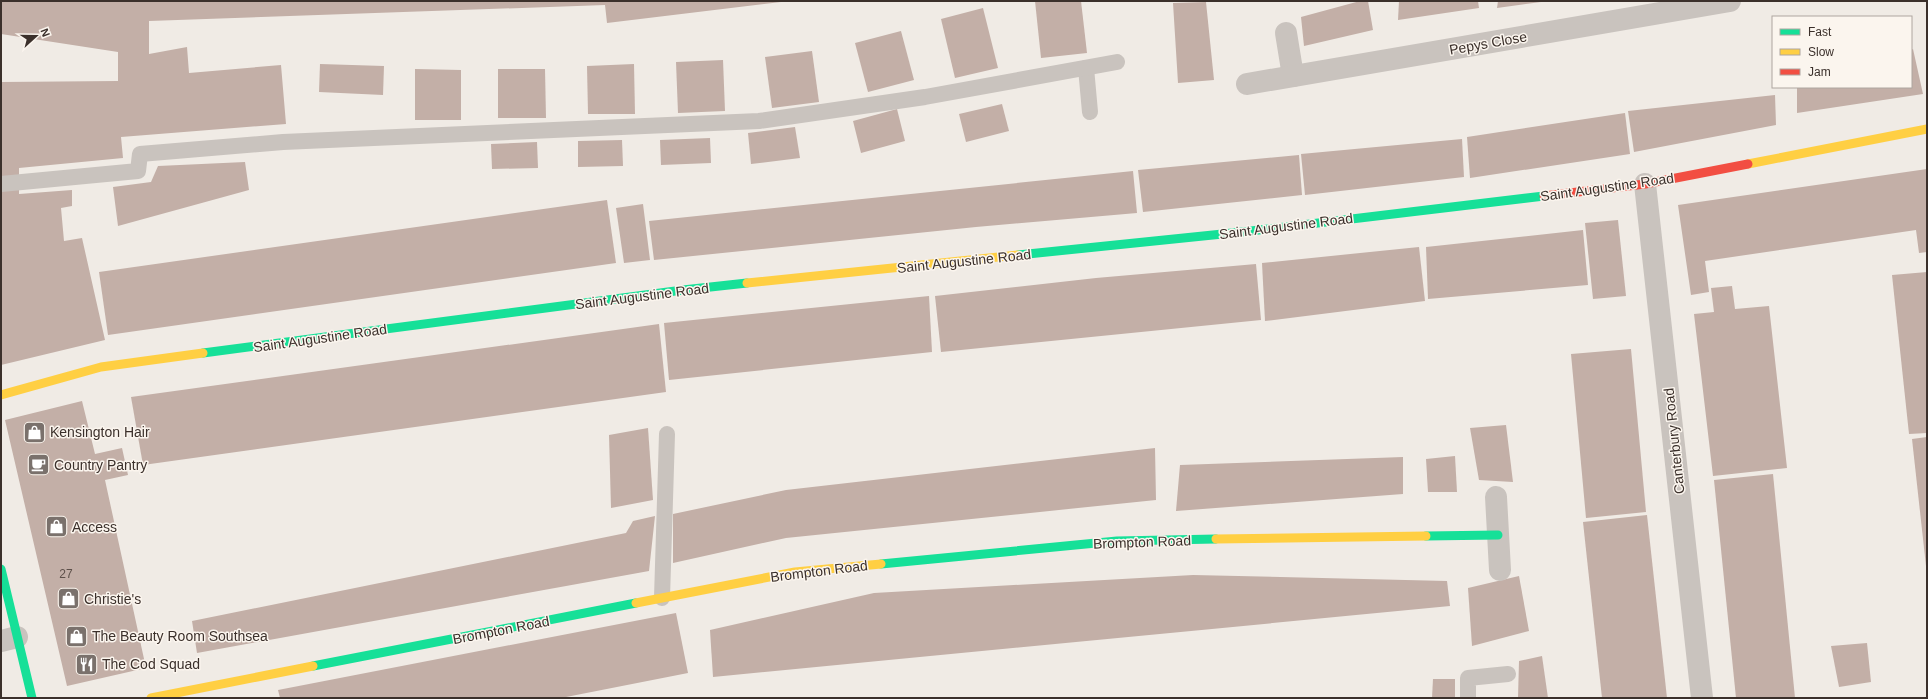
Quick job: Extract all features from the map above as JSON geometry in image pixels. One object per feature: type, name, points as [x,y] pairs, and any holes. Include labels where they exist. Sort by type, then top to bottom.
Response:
[{"type":"street","name":"Pepys Close","points":[[1247,84],[1730,1]]},
{"type":"street","points":[[1286,33],[1293,76]]},
{"type":"street","name":"Saint Augustine Road","points":[[1,395],[101,367],[683,290],[1234,232],[1645,184],[1927,130]]},
{"type":"street","name":"Canterbury Road","points":[[1645,184],[1702,698]]},
{"type":"street","points":[[1496,496],[1500,570]]},
{"type":"street","name":"Brompton Road","points":[[151,698],[795,572],[1117,541],[1498,535]]},
{"type":"street","points":[[1,569],[9,639],[32,698]]},
{"type":"lane","points":[[1,184],[138,171],[140,154],[275,142],[759,121],[925,97],[1117,62]]},
{"type":"lane","points":[[1086,68],[1090,112]]},
{"type":"lane","points":[[662,598],[667,434]]},
{"type":"lane","points":[[1468,698],[1468,678],[1508,674]]},
{"type":"building","points":[[1,1],[781,2],[607,23],[605,5],[149,21],[149,54],[187,47],[189,73],[281,65],[286,124],[121,137],[123,158],[19,168],[19,194],[72,190],[72,206],[61,208],[64,241],[82,238],[105,340],[1,365],[1,82],[118,81],[118,52],[1,34]]},
{"type":"building","points":[[1035,1],[1081,1],[1087,53],[1041,58]]},
{"type":"building","points":[[1360,1],[1368,1],[1373,30],[1304,46],[1301,17]]},
{"type":"building","points":[[1399,1],[1478,1],[1479,8],[1398,20]]},
{"type":"building","points":[[1498,1],[1540,1],[1541,2],[1497,8]]},
{"type":"building","points":[[1206,2],[1214,80],[1178,83],[1173,3]]},
{"type":"building","points":[[983,8],[998,68],[955,78],[941,19]]},
{"type":"building","points":[[901,31],[914,80],[868,92],[855,43]]},
{"type":"building","points":[[1912,50],[1923,94],[1797,113],[1797,88],[1912,88]]},
{"type":"building","points":[[812,51],[819,102],[772,108],[765,57]]},
{"type":"building","points":[[723,60],[725,111],[678,113],[676,62]]},
{"type":"building","points":[[320,64],[384,66],[383,95],[319,92]]},
{"type":"building","points":[[634,64],[635,114],[588,114],[587,66]]},
{"type":"building","points":[[415,69],[461,70],[461,120],[415,120]]},
{"type":"building","points":[[498,69],[545,69],[546,118],[498,118]]},
{"type":"building","points":[[1775,95],[1776,125],[1634,152],[1628,111]]},
{"type":"building","points":[[1002,104],[1009,131],[966,142],[959,114]]},
{"type":"building","points":[[897,109],[905,141],[861,153],[853,121]]},
{"type":"building","points":[[1625,113],[1630,154],[1470,178],[1467,137]]},
{"type":"building","points":[[795,127],[800,158],[751,164],[748,133]]},
{"type":"building","points":[[710,138],[711,163],[661,165],[660,140]]},
{"type":"building","points":[[1462,139],[1464,177],[1305,195],[1301,154]]},
{"type":"building","points":[[622,140],[623,166],[578,167],[578,141]]},
{"type":"building","points":[[537,142],[538,168],[492,169],[491,144]]},
{"type":"building","points":[[1299,155],[1302,195],[1143,212],[1138,170]]},
{"type":"building","points":[[245,162],[249,190],[118,226],[113,187],[151,182],[158,166]]},
{"type":"building","points":[[1927,169],[1927,252],[1919,253],[1916,230],[1705,261],[1709,292],[1691,295],[1678,205]]},
{"type":"building","points":[[1133,171],[1137,213],[976,227],[654,260],[649,221]]},
{"type":"building","points":[[607,200],[616,263],[108,335],[99,272]]},
{"type":"building","points":[[643,204],[650,260],[624,263],[616,208]]},
{"type":"building","points":[[1618,220],[1626,296],[1593,299],[1585,223]]},
{"type":"building","points":[[1583,230],[1588,285],[1428,299],[1426,247]]},
{"type":"building","points":[[1419,247],[1425,301],[1265,321],[1262,263]]},
{"type":"building","points":[[1256,264],[1261,320],[941,352],[935,296],[1096,278]]},
{"type":"building","points":[[1927,272],[1927,433],[1909,434],[1892,275]]},
{"type":"building","points":[[1732,286],[1735,309],[1769,306],[1787,468],[1713,476],[1694,314],[1714,312],[1711,288]]},
{"type":"building","points":[[929,296],[932,352],[669,380],[664,323]]},
{"type":"building","points":[[659,324],[666,392],[143,465],[131,397]]},
{"type":"building","points":[[1631,349],[1646,512],[1586,518],[1571,354]]},
{"type":"building","points":[[82,401],[95,454],[122,448],[128,475],[105,480],[146,668],[67,686],[5,420]]},
{"type":"building","points":[[1506,425],[1513,482],[1479,480],[1470,428]]},
{"type":"building","points":[[648,428],[653,500],[611,508],[609,435]]},
{"type":"building","points":[[1927,437],[1927,566],[1926,566],[1912,439]]},
{"type":"building","points":[[1155,448],[1156,500],[786,538],[673,563],[673,514],[786,490]]},
{"type":"building","points":[[1455,456],[1457,492],[1428,492],[1426,459]]},
{"type":"building","points":[[1403,457],[1403,494],[1176,511],[1180,465]]},
{"type":"building","points":[[1773,474],[1795,698],[1736,698],[1714,480]]},
{"type":"building","points":[[1647,515],[1667,698],[1602,698],[1583,522]]},
{"type":"building","points":[[655,516],[649,571],[197,653],[192,621],[626,533],[633,521]]},
{"type":"building","points":[[1193,575],[1447,581],[1450,606],[713,677],[710,630],[874,593]]},
{"type":"building","points":[[1519,576],[1529,631],[1472,646],[1468,588]]},
{"type":"building","points":[[676,613],[688,673],[561,698],[280,698],[278,690]]},
{"type":"building","points":[[1867,643],[1871,682],[1839,687],[1831,646]]},
{"type":"building","points":[[1542,656],[1548,698],[1518,698],[1519,661]]},
{"type":"building","points":[[1433,679],[1455,679],[1455,698],[1432,698]]},
{"type":"traffic: fast","points":[[1018,255],[1242,232],[1544,196]]},
{"type":"traffic: fast","points":[[203,353],[683,290],[747,283]]},
{"type":"traffic: fast","points":[[1426,536],[1498,535]]},
{"type":"traffic: fast","points":[[881,564],[1117,541],[1216,539]]},
{"type":"traffic: fast","points":[[1,569],[32,698]]},
{"type":"traffic: fast","points":[[313,666],[636,603]]},
{"type":"traffic: slow","points":[[1748,164],[1927,129]]},
{"type":"traffic: slow","points":[[747,283],[1018,255]]},
{"type":"traffic: slow","points":[[1,395],[101,367],[203,353]]},
{"type":"traffic: slow","points":[[1216,539],[1426,536]]},
{"type":"traffic: slow","points":[[636,603],[795,572],[881,564]]},
{"type":"traffic: slow","points":[[151,698],[313,666]]},
{"type":"traffic: jam","points":[[1544,196],[1645,184],[1748,164]]},
{"type":"place","name":"Kensington Hair","points":[[35,432]]},
{"type":"place","name":"Country Pantry","points":[[39,465]]},
{"type":"place","name":"Access","points":[[57,527]]},
{"type":"place","name":"Christie's","points":[[69,599]]},
{"type":"place","name":"The Beauty Room Southsea","points":[[76,636]]},
{"type":"place","name":"The Cod Squad","points":[[87,664]]}]
